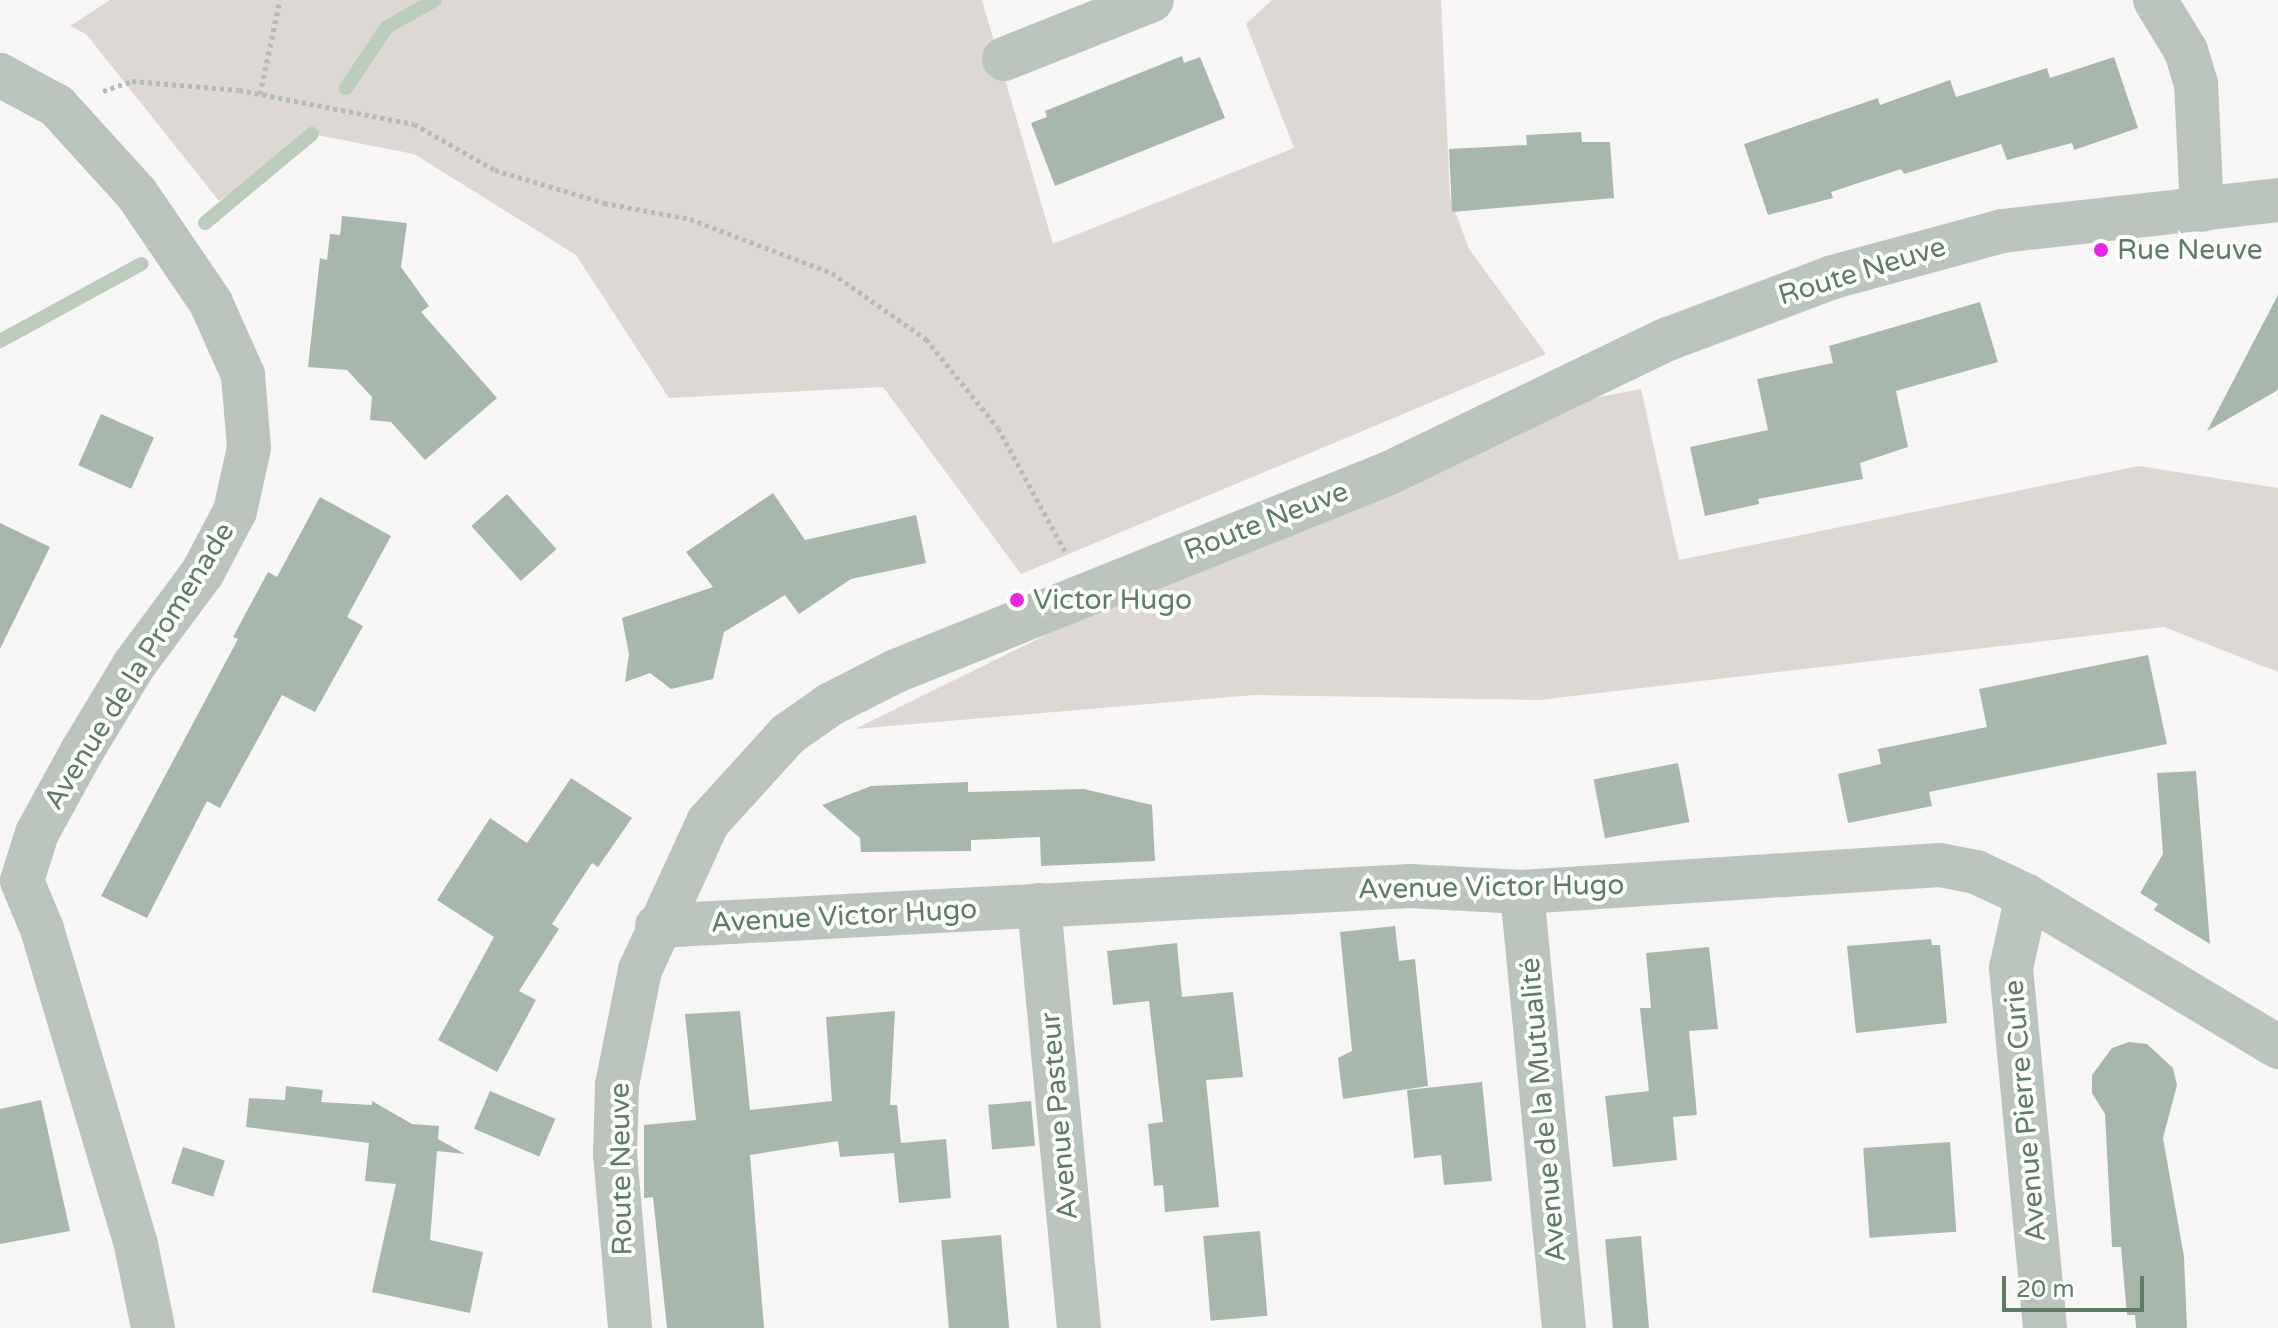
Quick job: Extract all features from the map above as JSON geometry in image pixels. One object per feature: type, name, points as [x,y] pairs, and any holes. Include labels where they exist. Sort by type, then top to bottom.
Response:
[{"type":"street","points":[[1004,59],[1152,0]]},
{"type":"street","points":[[2155,0],[2186,51],[2196,83],[2202,210]]},
{"type":"street","name":"Avenue de la Promenade","points":[[0,75],[57,106],[137,194],[211,303],[243,375],[249,448],[235,511],[203,572],[134,665],[81,753],[11,881],[42,929],[136,1245],[153,1328]]},
{"type":"street","name":"Route Neuve","points":[[630,1328],[617,1219],[617,1085],[626,1023],[657,926],[708,822],[746,775],[788,734],[831,704],[896,671],[1387,474],[1668,339],[1764,301],[1923,250],[2002,231],[2072,219],[2202,210],[2278,200]]},
{"type":"street","name":"Avenue Victor Hugo","points":[[657,926],[1410,886],[1522,892],[1940,865],[1976,872],[2027,896],[2278,1047]]},
{"type":"street","name":"Avenue de la Mutualité","points":[[1522,892],[1564,1328]]},
{"type":"street","name":"Avenue Pierre Curie","points":[[2027,896],[2011,968],[2045,1328]]},
{"type":"street","name":"Avenue Pasteur","points":[[1039,905],[1079,1328]]},
{"type":"path","points":[[260,94],[280,0]]},
{"type":"path","points":[[57,106],[132,81],[260,94],[414,124],[495,170],[604,203],[690,219],[832,273],[926,339],[998,428],[1055,533]]},
{"type":"shaded area","points":[[110,0],[982,0],[1053,244],[1294,148],[1246,24],[1272,0],[1441,0],[1450,197],[1469,249],[1546,354],[1021,574],[883,387],[669,398],[576,255],[414,154],[312,134],[219,201],[86,34],[70,26]]},
{"type":"shaded area","points":[[1641,389],[1679,560],[2139,466],[2278,488],[2278,672],[2164,627],[1539,700],[1254,695],[855,729],[1137,590],[1567,403]]},
{"type":"building","points":[[1182,56],[1184,63],[1200,57],[1225,118],[1055,186],[1031,123],[1047,117],[1045,111]]},
{"type":"building","points":[[2114,57],[2138,128],[2074,150],[2072,143],[2007,160],[2001,144],[1904,174],[1901,169],[1831,192],[1833,198],[1768,215],[1744,144],[1878,98],[1880,105],[1950,80],[1956,97],[2047,68],[2050,78]]},
{"type":"building","points":[[1581,132],[1582,142],[1610,142],[1614,198],[1452,212],[1449,149],[1527,145],[1526,135]]},
{"type":"building","points":[[342,216],[407,223],[401,267],[429,306],[421,312],[497,398],[425,460],[391,422],[370,420],[372,397],[347,370],[308,367],[320,258],[327,260],[330,234],[340,235]]},
{"type":"building","points":[[2278,295],[2278,390],[2207,431]]},
{"type":"building","points":[[1980,302],[1998,362],[1896,391],[1908,447],[1860,463],[1863,479],[1758,499],[1759,504],[1705,516],[1690,447],[1768,430],[1757,379],[1833,363],[1829,346]]},
{"type":"building","points":[[101,414],[154,438],[131,489],[78,465]]},
{"type":"building","points":[[773,493],[805,540],[916,515],[926,563],[851,579],[799,614],[785,595],[724,632],[713,679],[671,689],[650,673],[625,682],[629,654],[622,618],[713,587],[686,552]]},
{"type":"building","points":[[507,494],[557,549],[521,581],[471,526]]},
{"type":"building","points":[[320,497],[391,536],[347,617],[363,626],[315,712],[282,695],[220,808],[207,801],[147,918],[101,896],[238,639],[233,637],[268,572],[277,577]]},
{"type":"building","points":[[0,523],[50,547],[0,649]]},
{"type":"building","points":[[2148,655],[2167,744],[1929,792],[1932,806],[1848,823],[1838,774],[1881,764],[1878,749],[1987,727],[1979,689]]},
{"type":"building","points":[[1678,763],[1689,822],[1605,838],[1594,779]]},
{"type":"building","points":[[2196,771],[2210,944],[2154,910],[2158,904],[2140,893],[2163,854],[2157,773]]},
{"type":"building","points":[[571,778],[632,818],[598,867],[592,863],[552,924],[559,929],[519,991],[536,1000],[497,1072],[438,1040],[494,937],[437,900],[490,818],[527,843]]},
{"type":"building","points":[[968,782],[968,792],[1084,789],[1152,805],[1155,861],[1041,866],[1040,837],[971,840],[971,851],[861,852],[860,838],[822,805],[871,786]]},
{"type":"building","points":[[1395,926],[1399,961],[1415,959],[1428,1086],[1343,1099],[1338,1058],[1352,1051],[1340,932]]},
{"type":"building","points":[[1931,939],[1932,945],[1940,945],[1947,1023],[1856,1033],[1847,946]]},
{"type":"building","points":[[1177,943],[1182,997],[1233,992],[1243,1077],[1206,1080],[1219,1207],[1165,1212],[1163,1185],[1154,1186],[1148,1124],[1163,1122],[1149,1001],[1113,1005],[1107,951]]},
{"type":"building","points":[[1709,947],[1718,1029],[1689,1031],[1697,1115],[1673,1117],[1677,1160],[1613,1167],[1605,1096],[1649,1091],[1640,1008],[1651,1008],[1646,953]]},
{"type":"building","points":[[740,1011],[750,1110],[832,1101],[826,1017],[895,1011],[890,1105],[897,1105],[901,1143],[946,1139],[951,1198],[899,1203],[894,1153],[840,1157],[838,1141],[750,1155],[764,1328],[667,1328],[653,1197],[644,1198],[644,1125],[696,1120],[685,1014]]},
{"type":"building","points":[[2129,1042],[2147,1044],[2173,1068],[2177,1085],[2163,1138],[2184,1257],[2187,1328],[2136,1328],[2135,1315],[2127,1315],[2121,1247],[2112,1247],[2105,1114],[2092,1093],[2092,1075],[2112,1048]]},
{"type":"building","points":[[1482,1082],[1492,1181],[1444,1185],[1441,1155],[1414,1158],[1407,1090]]},
{"type":"building","points":[[286,1086],[323,1090],[321,1102],[372,1105],[372,1101],[412,1124],[439,1126],[438,1139],[465,1154],[437,1151],[430,1240],[483,1252],[470,1313],[372,1292],[396,1184],[365,1181],[369,1143],[246,1127],[249,1098],[285,1100]]},
{"type":"building","points":[[490,1091],[555,1119],[539,1156],[474,1129]]},
{"type":"building","points":[[41,1100],[70,1231],[0,1244],[0,1109]]},
{"type":"building","points":[[1031,1101],[1035,1146],[992,1150],[988,1105]]},
{"type":"building","points":[[1950,1142],[1956,1232],[1869,1238],[1863,1148]]},
{"type":"building","points":[[183,1147],[225,1161],[213,1197],[171,1183]]},
{"type":"building","points":[[1260,1231],[1267,1316],[1211,1321],[1203,1236]]},
{"type":"building","points":[[1001,1235],[1009,1328],[949,1328],[941,1240]]},
{"type":"building","points":[[1641,1236],[1649,1328],[1613,1328],[1605,1239]]},
{"type":"waterway","points":[[346,88],[387,27],[435,0]]},
{"type":"waterway","points":[[205,223],[312,134]]},
{"type":"waterway","points":[[0,341],[141,264]]},
{"type":"place","name":"Rue Neuve","points":[[2101,250]]},
{"type":"place","name":"Victor Hugo","points":[[1017,600]]}]
